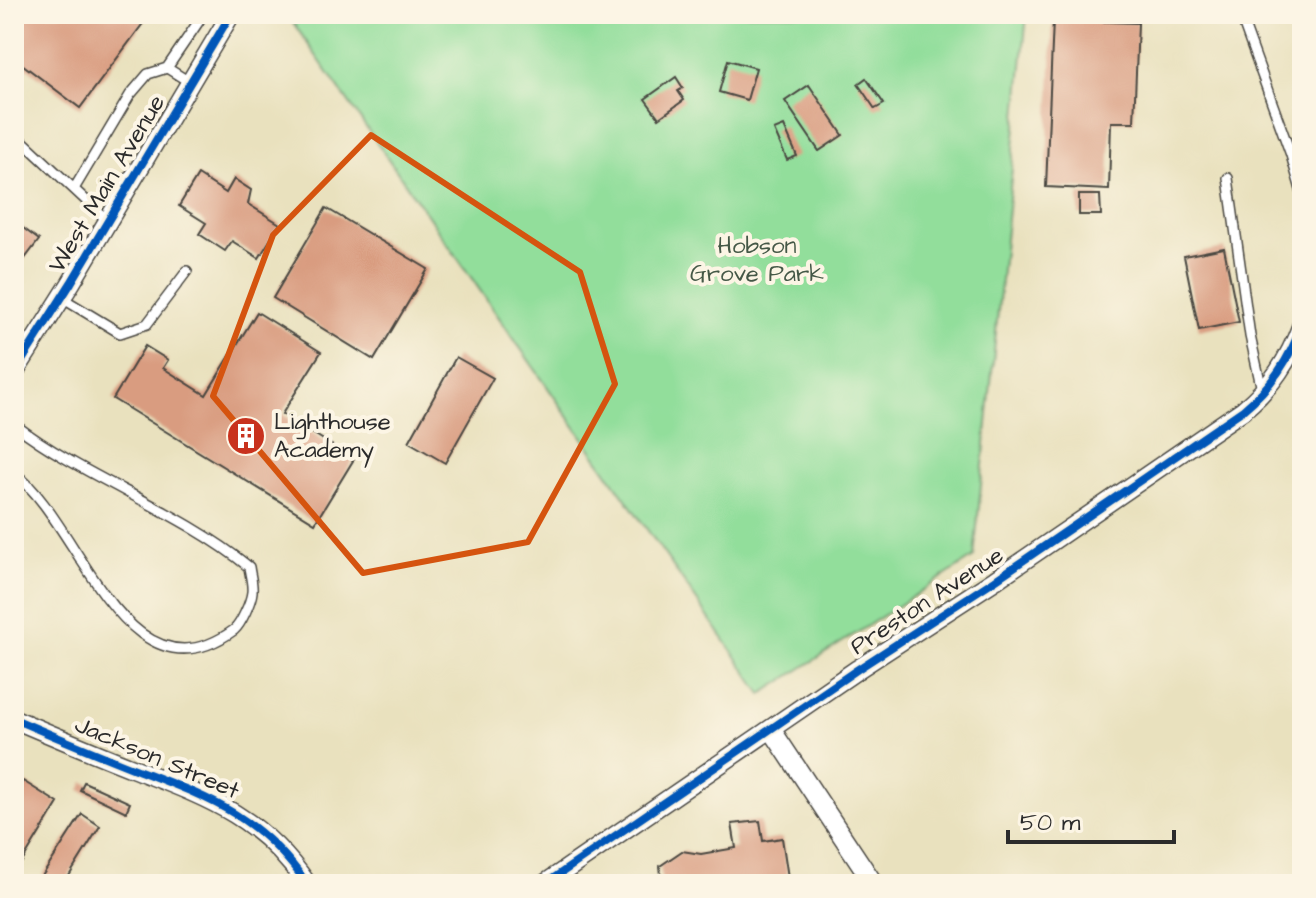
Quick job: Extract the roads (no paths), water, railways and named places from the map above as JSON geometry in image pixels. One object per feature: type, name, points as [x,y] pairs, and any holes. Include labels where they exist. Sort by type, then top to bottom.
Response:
[{"type":"street","name":"West Main Avenue","points":[[14,373],[231,14]]},
{"type":"street","name":"Preston Avenue","points":[[545,884],[1243,410],[1263,393],[1280,372],[1302,325]]},
{"type":"street","name":"Jackson Street","points":[[14,719],[233,811],[263,834],[307,884]]},
{"type":"street","points":[[771,729],[874,884]]},
{"type":"lane","points":[[74,189],[130,95],[148,74],[167,68],[199,21],[200,14]]},
{"type":"lane","points":[[1240,14],[1298,166],[1302,193]]},
{"type":"lane","points":[[167,68],[191,83]]},
{"type":"lane","points":[[14,133],[108,221]]},
{"type":"lane","points":[[1228,178],[1250,336],[1263,393]]},
{"type":"lane","points":[[62,298],[120,333],[147,324],[187,271]]},
{"type":"lane","points":[[14,424],[225,547],[249,567],[252,593],[237,627],[209,645],[172,650],[146,638],[102,594],[59,525],[14,473]]},
{"type":"place","name":"Lighthouse Academy","points":[[246,436]]},
{"type":"park label","name":"Hobson Grove Park","points":[[757,260]]}]
